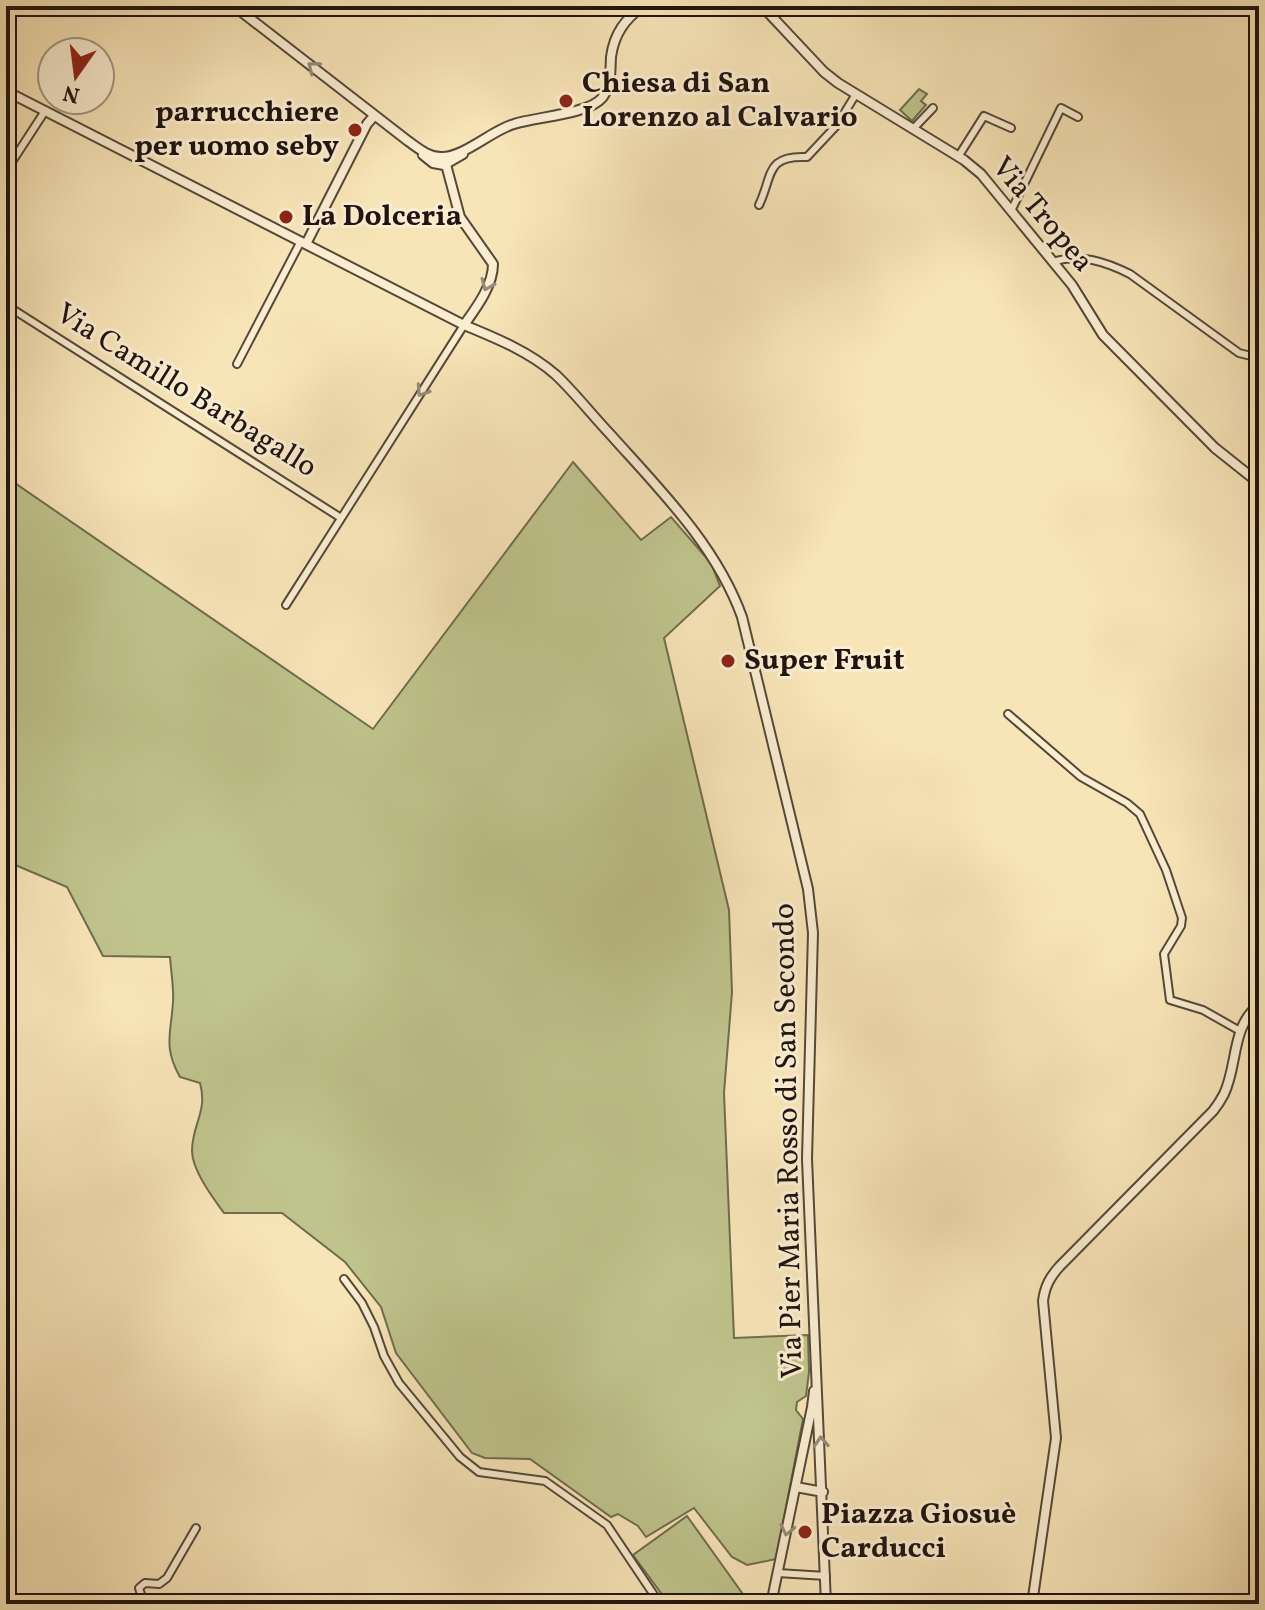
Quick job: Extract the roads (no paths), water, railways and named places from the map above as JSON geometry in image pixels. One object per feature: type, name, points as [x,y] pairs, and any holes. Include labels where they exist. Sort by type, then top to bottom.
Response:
[{"type":"street","points":[[234,6],[428,159],[453,162],[482,139],[509,125],[584,108],[600,100],[608,88],[611,57],[618,33],[630,15],[643,6]]},
{"type":"street","name":"Via Tropea","points":[[762,6],[824,72],[981,174],[1072,285],[1103,335],[1215,448],[1259,483]]},
{"type":"street","name":"Via Pier Maria Rosso di San Secondo","points":[[6,91],[36,106]]},
{"type":"street","points":[[759,205],[771,169],[786,158],[807,157],[837,125],[856,94]]},
{"type":"street","points":[[913,129],[933,108]]},
{"type":"street","points":[[1011,211],[1061,108],[1078,117]]},
{"type":"street","points":[[6,171],[42,116]]},
{"type":"street","name":"Via Pier Maria Rosso di San Secondo","points":[[55,116],[464,325],[514,346],[556,375],[691,527],[731,587],[742,617],[808,889],[813,933],[807,1159],[826,1604]]},
{"type":"street","points":[[237,364],[374,116]]},
{"type":"street","points":[[958,157],[984,116],[1011,128]]},
{"type":"street","points":[[286,605],[480,302],[493,271],[493,264],[460,217],[444,161]]},
{"type":"street","points":[[1053,262],[1092,259],[1115,266],[1239,353],[1259,358]]},
{"type":"street","name":"Via Camillo Barbagallo","points":[[6,305],[341,518]]},
{"type":"street","points":[[1008,714],[1081,777],[1127,803],[1140,814],[1166,870],[1182,918],[1181,926],[1164,954],[1170,1000],[1203,1010],[1240,1031]]},
{"type":"street","points":[[1032,1604],[1056,1449],[1043,1301],[1049,1278],[1213,1111],[1225,1093],[1247,1014],[1259,1005]]},
{"type":"street","points":[[344,1279],[368,1315],[384,1356],[399,1383],[460,1457],[479,1472],[545,1481],[607,1525],[660,1604]]},
{"type":"street","points":[[771,1604],[812,1407],[816,1350]]},
{"type":"street","points":[[796,1487],[823,1492]]},
{"type":"street","points":[[144,1604],[139,1588],[145,1583],[159,1584],[167,1578],[196,1528]]},
{"type":"street","points":[[778,1573],[826,1576]]},
{"type":"place","name":"Chiesa di San Lorenzo al Calvario","points":[[566,101]]},
{"type":"place","name":"parrucchiere per uomo seby","points":[[355,130]]},
{"type":"place","name":"La Dolceria","points":[[286,217]]},
{"type":"place","name":"Super Fruit","points":[[728,661]]},
{"type":"place","name":"Piazza Giosuè Carducci","points":[[805,1532]]}]
